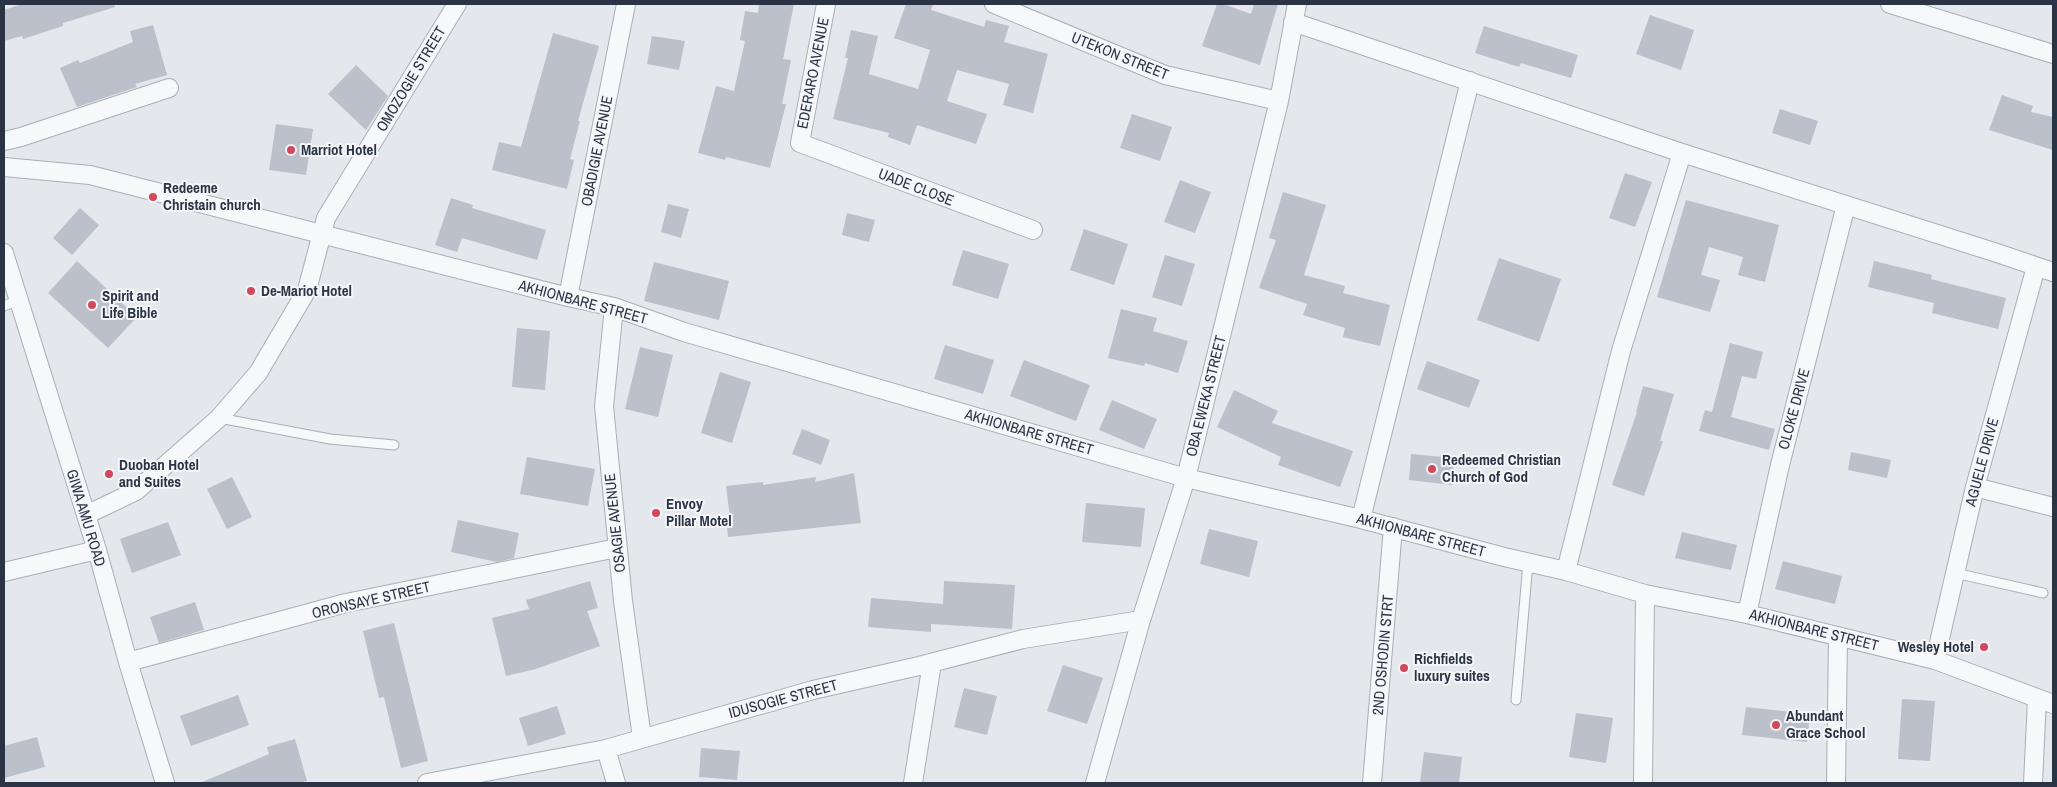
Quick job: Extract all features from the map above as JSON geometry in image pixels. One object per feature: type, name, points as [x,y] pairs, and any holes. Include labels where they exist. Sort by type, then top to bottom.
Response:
[{"type":"street","name":"OMOZOGIE STREET","points":[[86,515],[136,491],[219,418],[258,373],[307,290],[326,218],[457,4]]},
{"type":"street","name":"OBADIGIE AVENUE","points":[[568,297],[626,4]]},
{"type":"street","name":"EDERARO AVENUE","points":[[800,143],[826,4]]},
{"type":"street","name":"UTEKON STREET","points":[[994,4],[1165,76],[1279,102]]},
{"type":"street","name":"OBA EWEKA STREET","points":[[1095,783],[1141,620],[1186,478],[1279,102],[1296,4]]},
{"type":"street","points":[[1890,4],[2053,54]]},
{"type":"street","points":[[1293,22],[1682,153],[2053,272]]},
{"type":"street","points":[[1360,519],[1470,81]]},
{"type":"street","points":[[4,141],[170,88]]},
{"type":"street","name":"UADE CLOSE","points":[[800,143],[1033,230]]},
{"type":"street","points":[[1566,571],[1621,351],[1682,153]]},
{"type":"street","name":"AKHIONBARE STREET","points":[[4,167],[90,175],[568,297],[614,307],[684,332],[1186,478],[1360,519],[1528,563],[1566,571],[1645,594],[1747,614],[1935,660],[2045,701]]},
{"type":"street","name":"OLOKE DRIVE","points":[[1747,614],[1780,465],[1846,205]]},
{"type":"street","name":"GIWA AMU ROAD","points":[[4,253],[12,303],[86,515],[165,783]]},
{"type":"street","name":"AGUELE DRIVE","points":[[1935,660],[1975,487],[2036,267]]},
{"type":"street","name":"OSAGIE AVENUE","points":[[614,307],[604,406],[617,548],[642,738]]},
{"type":"street","points":[[1975,487],[2053,506]]},
{"type":"street","name":"2ND OSHODIN STRT","points":[[1372,783],[1393,528]]},
{"type":"street","name":"ORONSAYE STREET","points":[[128,662],[346,603],[617,548]]},
{"type":"street","points":[[4,572],[97,550]]},
{"type":"street","points":[[1643,783],[1645,594]]},
{"type":"street","name":"IDUSOGIE STREET","points":[[427,783],[606,749],[812,690],[919,666],[1023,639],[1141,620]]},
{"type":"street","points":[[1836,783],[1838,637]]},
{"type":"street","points":[[913,783],[932,663],[919,666]]},
{"type":"street","points":[[2033,783],[2045,701]]},
{"type":"street","points":[[606,749],[616,783]]},
{"type":"lane","points":[[219,418],[330,439],[394,445]]},
{"type":"lane","points":[[1516,700],[1528,563]]},
{"type":"lane","points":[[1955,573],[2043,593]]},
{"type":"building","points":[[22,4],[114,4],[115,7],[63,23],[63,26],[23,39],[22,36],[4,41],[4,10]]},
{"type":"building","points":[[759,4],[794,4],[783,59],[791,60],[782,104],[786,104],[770,168],[726,157],[725,160],[698,153],[716,86],[734,91],[745,41],[740,40],[745,11],[758,13]]},
{"type":"building","points":[[906,4],[933,4],[931,10],[984,27],[986,20],[1009,26],[1004,42],[1048,54],[1033,113],[1003,105],[1009,84],[957,70],[947,101],[987,114],[976,144],[917,125],[910,145],[888,137],[889,133],[833,119],[848,58],[845,58],[851,30],[878,36],[869,74],[918,89],[930,50],[894,38]]},
{"type":"building","points":[[1217,4],[1223,4],[1251,14],[1254,4],[1278,4],[1260,65],[1202,46]]},
{"type":"building","points":[[1650,15],[1694,30],[1681,70],[1636,54]]},
{"type":"building","points":[[153,25],[167,75],[135,84],[137,87],[77,107],[60,68],[78,60],[80,63],[133,42],[130,31]]},
{"type":"building","points":[[1484,26],[1578,55],[1571,78],[1521,63],[1519,67],[1475,53]]},
{"type":"building","points":[[553,33],[599,46],[578,121],[580,121],[570,159],[574,160],[567,189],[492,170],[499,142],[521,147]]},
{"type":"building","points":[[652,36],[685,41],[679,70],[647,64]]},
{"type":"building","points":[[356,65],[388,96],[366,130],[328,94]]},
{"type":"building","points":[[2002,95],[2033,106],[2031,112],[2053,117],[2053,150],[1989,130]]},
{"type":"building","points":[[1780,109],[1818,121],[1810,145],[1772,133]]},
{"type":"building","points":[[1132,114],[1172,127],[1160,161],[1120,148]]},
{"type":"building","name":"Marriot Hotel","points":[[276,124],[313,129],[306,175],[269,170]]},
{"type":"building","points":[[1625,173],[1652,182],[1635,227],[1609,218]]},
{"type":"building","points":[[1180,180],[1211,192],[1195,233],[1164,222]]},
{"type":"building","points":[[1283,192],[1326,205],[1304,275],[1345,286],[1343,293],[1390,305],[1380,346],[1343,337],[1345,328],[1303,315],[1307,304],[1259,288],[1276,240],[1269,238]]},
{"type":"building","points":[[451,198],[473,205],[472,208],[546,230],[537,260],[462,238],[457,252],[435,245]]},
{"type":"building","points":[[1686,200],[1779,225],[1765,282],[1738,275],[1743,257],[1709,247],[1701,275],[1720,280],[1710,312],[1657,297]]},
{"type":"building","points":[[668,204],[689,209],[681,238],[661,232]]},
{"type":"building","points":[[80,208],[99,225],[72,255],[53,238]]},
{"type":"building","points":[[847,213],[875,220],[869,242],[842,235]]},
{"type":"building","points":[[1084,229],[1128,244],[1114,285],[1070,270]]},
{"type":"building","points":[[963,250],[1009,264],[998,299],[952,285]]},
{"type":"building","points":[[1165,255],[1195,264],[1182,306],[1152,297]]},
{"type":"building","points":[[1499,258],[1561,279],[1539,342],[1477,320]]},
{"type":"building","name":"Spirit and Life Bible","points":[[77,261],[137,317],[108,348],[48,293]]},
{"type":"building","points":[[1874,261],[1932,275],[1931,279],[2006,298],[1998,329],[1932,313],[1934,303],[1868,287]]},
{"type":"building","points":[[654,262],[729,281],[719,320],[644,301]]},
{"type":"building","points":[[1121,309],[1157,318],[1153,331],[1188,341],[1178,373],[1145,363],[1144,366],[1108,358]]},
{"type":"building","points":[[517,328],[550,331],[545,390],[512,387]]},
{"type":"building","points":[[1730,343],[1763,352],[1756,379],[1742,376],[1731,417],[1775,429],[1769,450],[1699,431],[1705,410],[1712,412]]},
{"type":"building","points":[[945,345],[994,360],[983,394],[934,379]]},
{"type":"building","points":[[640,347],[673,355],[658,417],[625,409]]},
{"type":"building","points":[[1024,360],[1090,385],[1076,421],[1010,396]]},
{"type":"building","points":[[1427,361],[1480,380],[1469,408],[1417,389]]},
{"type":"building","points":[[720,372],[751,382],[732,443],[701,433]]},
{"type":"building","points":[[1643,386],[1674,394],[1660,441],[1663,441],[1644,496],[1612,485],[1637,412]]},
{"type":"building","points":[[1234,390],[1278,411],[1272,423],[1353,451],[1340,487],[1278,465],[1281,457],[1217,427]]},
{"type":"building","points":[[1112,400],[1157,419],[1144,449],[1099,430]]},
{"type":"building","points":[[802,429],[830,440],[821,465],[792,454]]},
{"type":"building","points":[[1851,452],[1891,460],[1887,478],[1848,470]]},
{"type":"building","name":"Redeemed Christian Church of God","points":[[1411,454],[1454,458],[1452,485],[1409,480]]},
{"type":"building","points":[[527,457],[595,469],[588,506],[520,494]]},
{"type":"building","points":[[854,473],[861,523],[728,537],[726,518],[730,518],[726,486],[763,482],[763,485],[816,477],[815,482]]},
{"type":"building","points":[[232,477],[252,517],[227,529],[207,489]]},
{"type":"building","points":[[1086,503],[1145,508],[1141,547],[1082,542]]},
{"type":"building","points":[[458,520],[519,533],[514,558],[497,562],[451,552]]},
{"type":"building","points":[[168,522],[181,555],[132,573],[120,539]]},
{"type":"building","points":[[1209,529],[1258,541],[1249,577],[1200,564]]},
{"type":"building","points":[[1682,532],[1737,545],[1731,570],[1675,558]]},
{"type":"building","points":[[1783,561],[1842,576],[1835,604],[1775,589]]},
{"type":"building","points":[[590,581],[598,608],[587,611],[600,646],[536,669],[506,676],[492,618],[529,609],[526,600]]},
{"type":"building","points":[[944,581],[1015,585],[1012,629],[931,624],[931,632],[868,627],[871,598],[943,604]]},
{"type":"building","points":[[195,602],[204,630],[159,643],[150,617]]},
{"type":"building","points":[[394,623],[428,761],[401,768],[384,697],[379,698],[363,631]]},
{"type":"building","points":[[1063,665],[1103,678],[1087,724],[1047,711]]},
{"type":"building","points":[[964,688],[997,696],[987,735],[954,727]]},
{"type":"building","points":[[238,695],[249,725],[191,746],[180,716]]},
{"type":"building","points":[[1902,699],[1935,701],[1930,761],[1898,759]]},
{"type":"building","points":[[557,706],[566,734],[528,746],[519,718]]},
{"type":"building","points":[[1746,707],[1810,714],[1807,742],[1742,735]]},
{"type":"building","points":[[1576,713],[1613,718],[1606,763],[1569,757]]},
{"type":"building","points":[[37,737],[45,767],[4,778],[4,746]]},
{"type":"building","points":[[295,739],[307,781],[299,783],[200,783],[269,754],[267,747]]},
{"type":"building","points":[[701,748],[740,751],[737,780],[699,777]]},
{"type":"building","points":[[1424,752],[1462,757],[1459,783],[1420,783]]},
{"type":"place","name":"Marriot Hotel","points":[[291,150]]},
{"type":"place","name":"Redeeme Christain church","points":[[153,197]]},
{"type":"place","name":"De-Mariot Hotel","points":[[251,291]]},
{"type":"place","name":"Spirit and Life Bible","points":[[92,305]]},
{"type":"place","name":"Redeemed Christian Church of God","points":[[1432,469]]},
{"type":"place","name":"Duoban Hotel and Suites","points":[[109,474]]},
{"type":"place","name":"Envoy Pillar Motel","points":[[656,513]]},
{"type":"place","name":"Wesley Hotel","points":[[1984,647]]},
{"type":"place","name":"Richfields luxury suites","points":[[1404,668]]},
{"type":"place","name":"Abundant Grace School","points":[[1776,725]]}]
